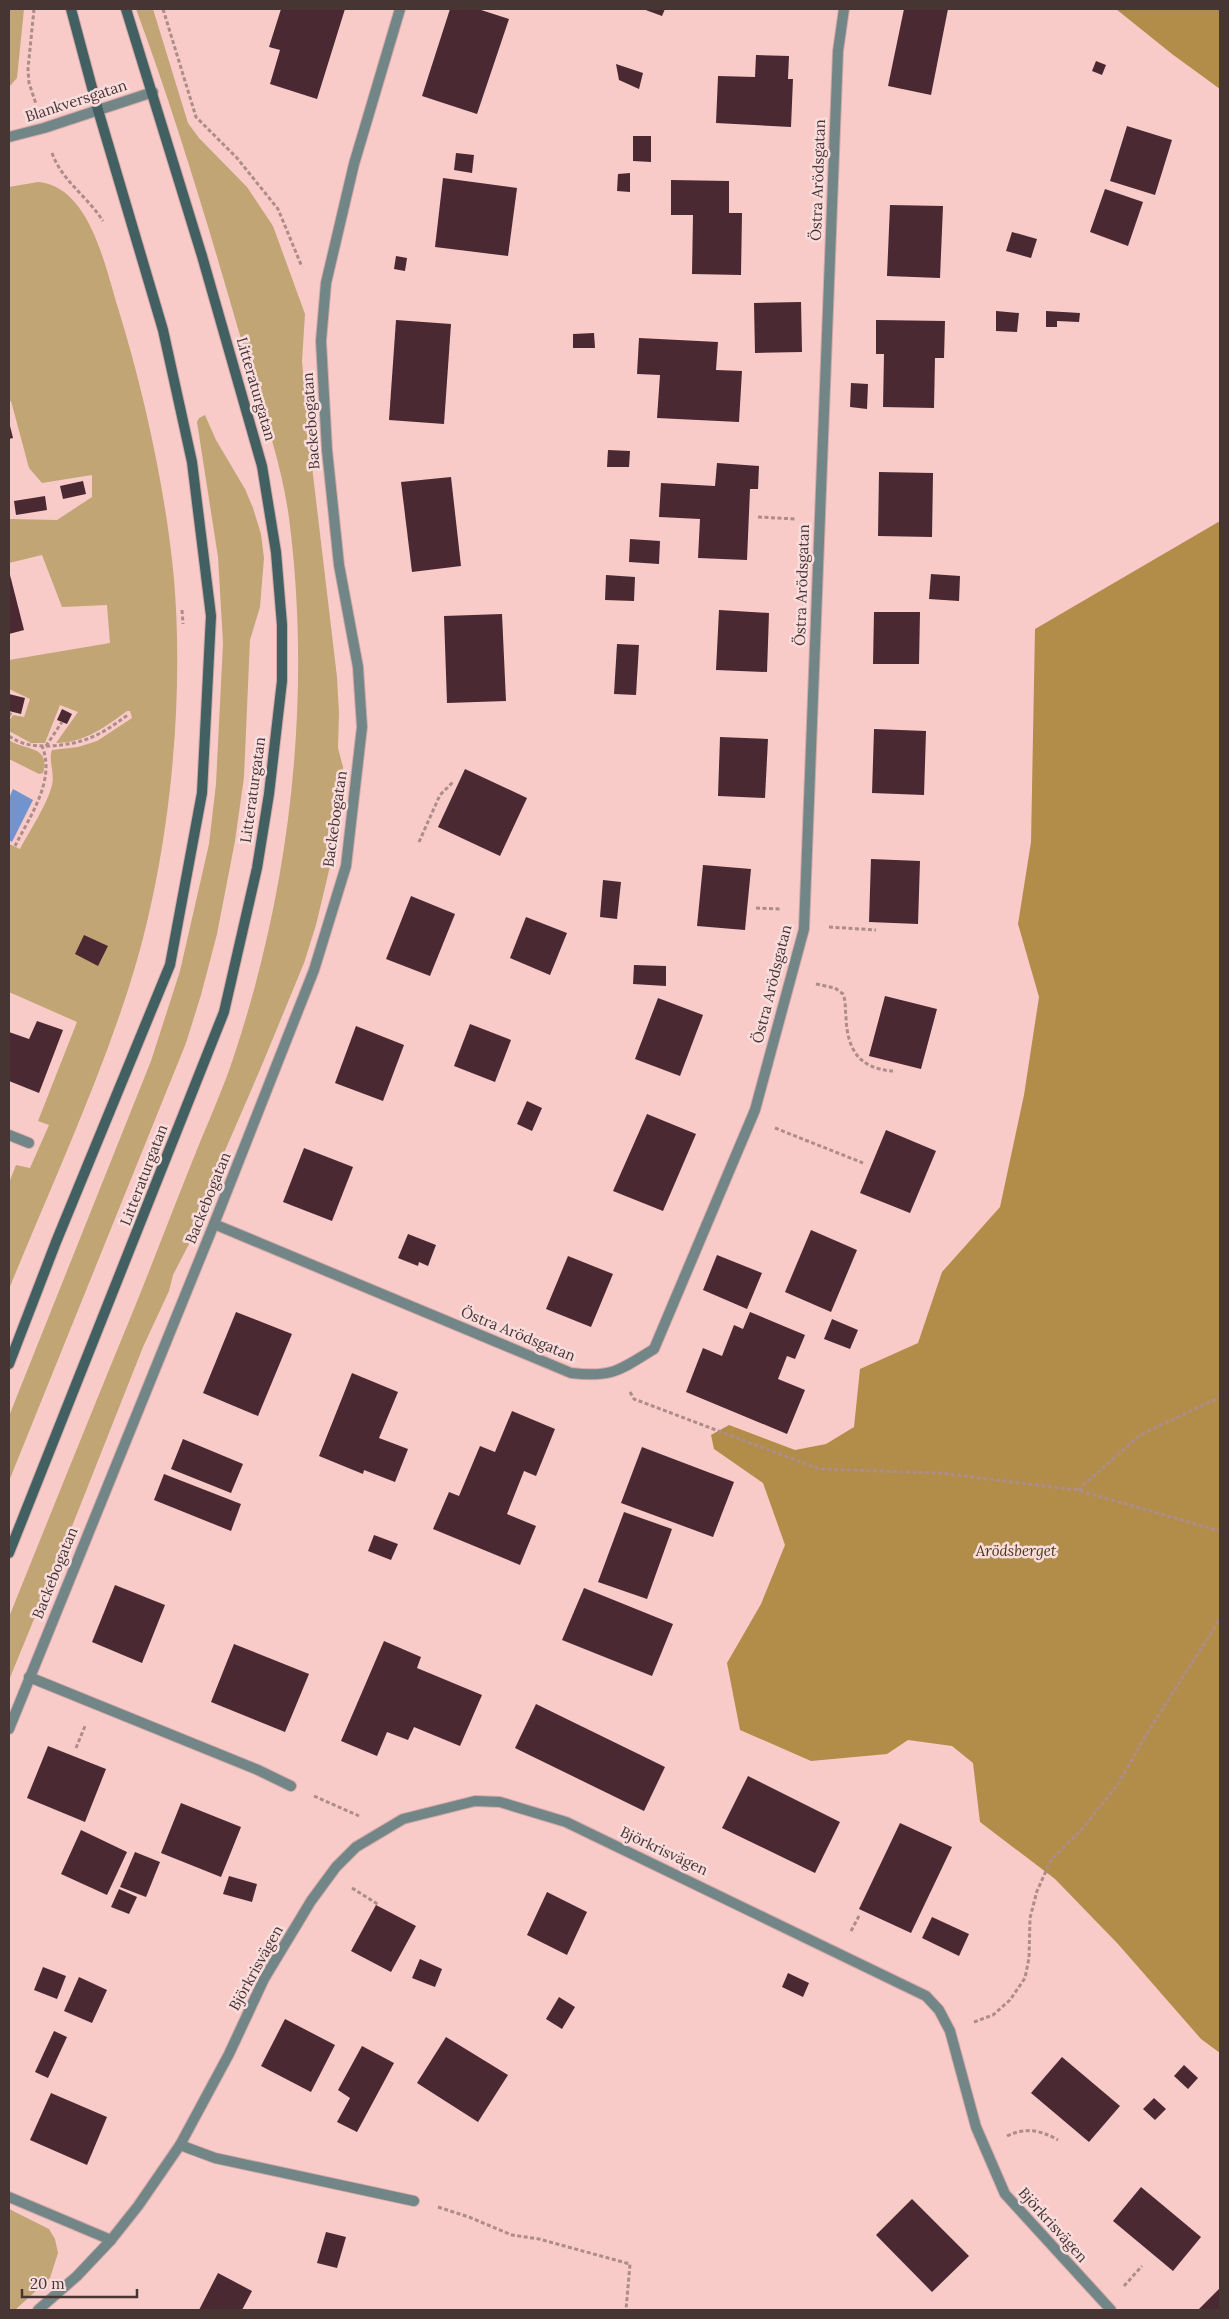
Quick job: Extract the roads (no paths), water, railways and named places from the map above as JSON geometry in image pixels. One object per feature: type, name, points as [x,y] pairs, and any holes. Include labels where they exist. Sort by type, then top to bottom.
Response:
[{"type":"street","points":[[9,1364],[60,1233],[170,966],[202,793],[211,616],[192,462],[164,330],[98,110],[71,9]]},
{"type":"street","name":"Litteraturgatan","points":[[9,1553],[224,1012],[257,868],[269,794],[282,681],[282,625],[277,561],[271,513],[262,466],[126,9]]},
{"type":"street","name":"Backebogatan","points":[[9,1729],[214,1224],[314,970],[346,866],[362,727],[358,667],[339,564],[326,450],[321,341],[326,283],[354,164],[400,9]]},
{"type":"street","name":"Östra Arödsgatan","points":[[214,1224],[571,1373],[595,1376],[617,1371],[654,1350],[750,1121],[804,926],[838,51],[844,9]]},
{"type":"street","name":"Blankversgatan","points":[[9,137],[44,128],[152,92]]},
{"type":"street","points":[[9,1135],[29,1143]]},
{"type":"street","points":[[29,1677],[249,1766],[291,1786]]},
{"type":"street","name":"Björkrisvägen","points":[[38,2310],[77,2276],[111,2240],[138,2206],[180,2145],[228,2054],[264,1979],[311,1901],[331,1874],[356,1846],[402,1819],[475,1801],[500,1802],[566,1822],[926,1996],[939,2010],[950,2031],[976,2127],[1005,2194],[1111,2310]]},
{"type":"street","points":[[180,2145],[215,2158],[414,2201]]},
{"type":"street","points":[[9,2197],[111,2240]]},
{"type":"water","points":[[13,789],[33,800],[12,842],[9,840],[9,798]]},
{"type":"park label","name":"Arödsberget","points":[[1016,1551]]}]
